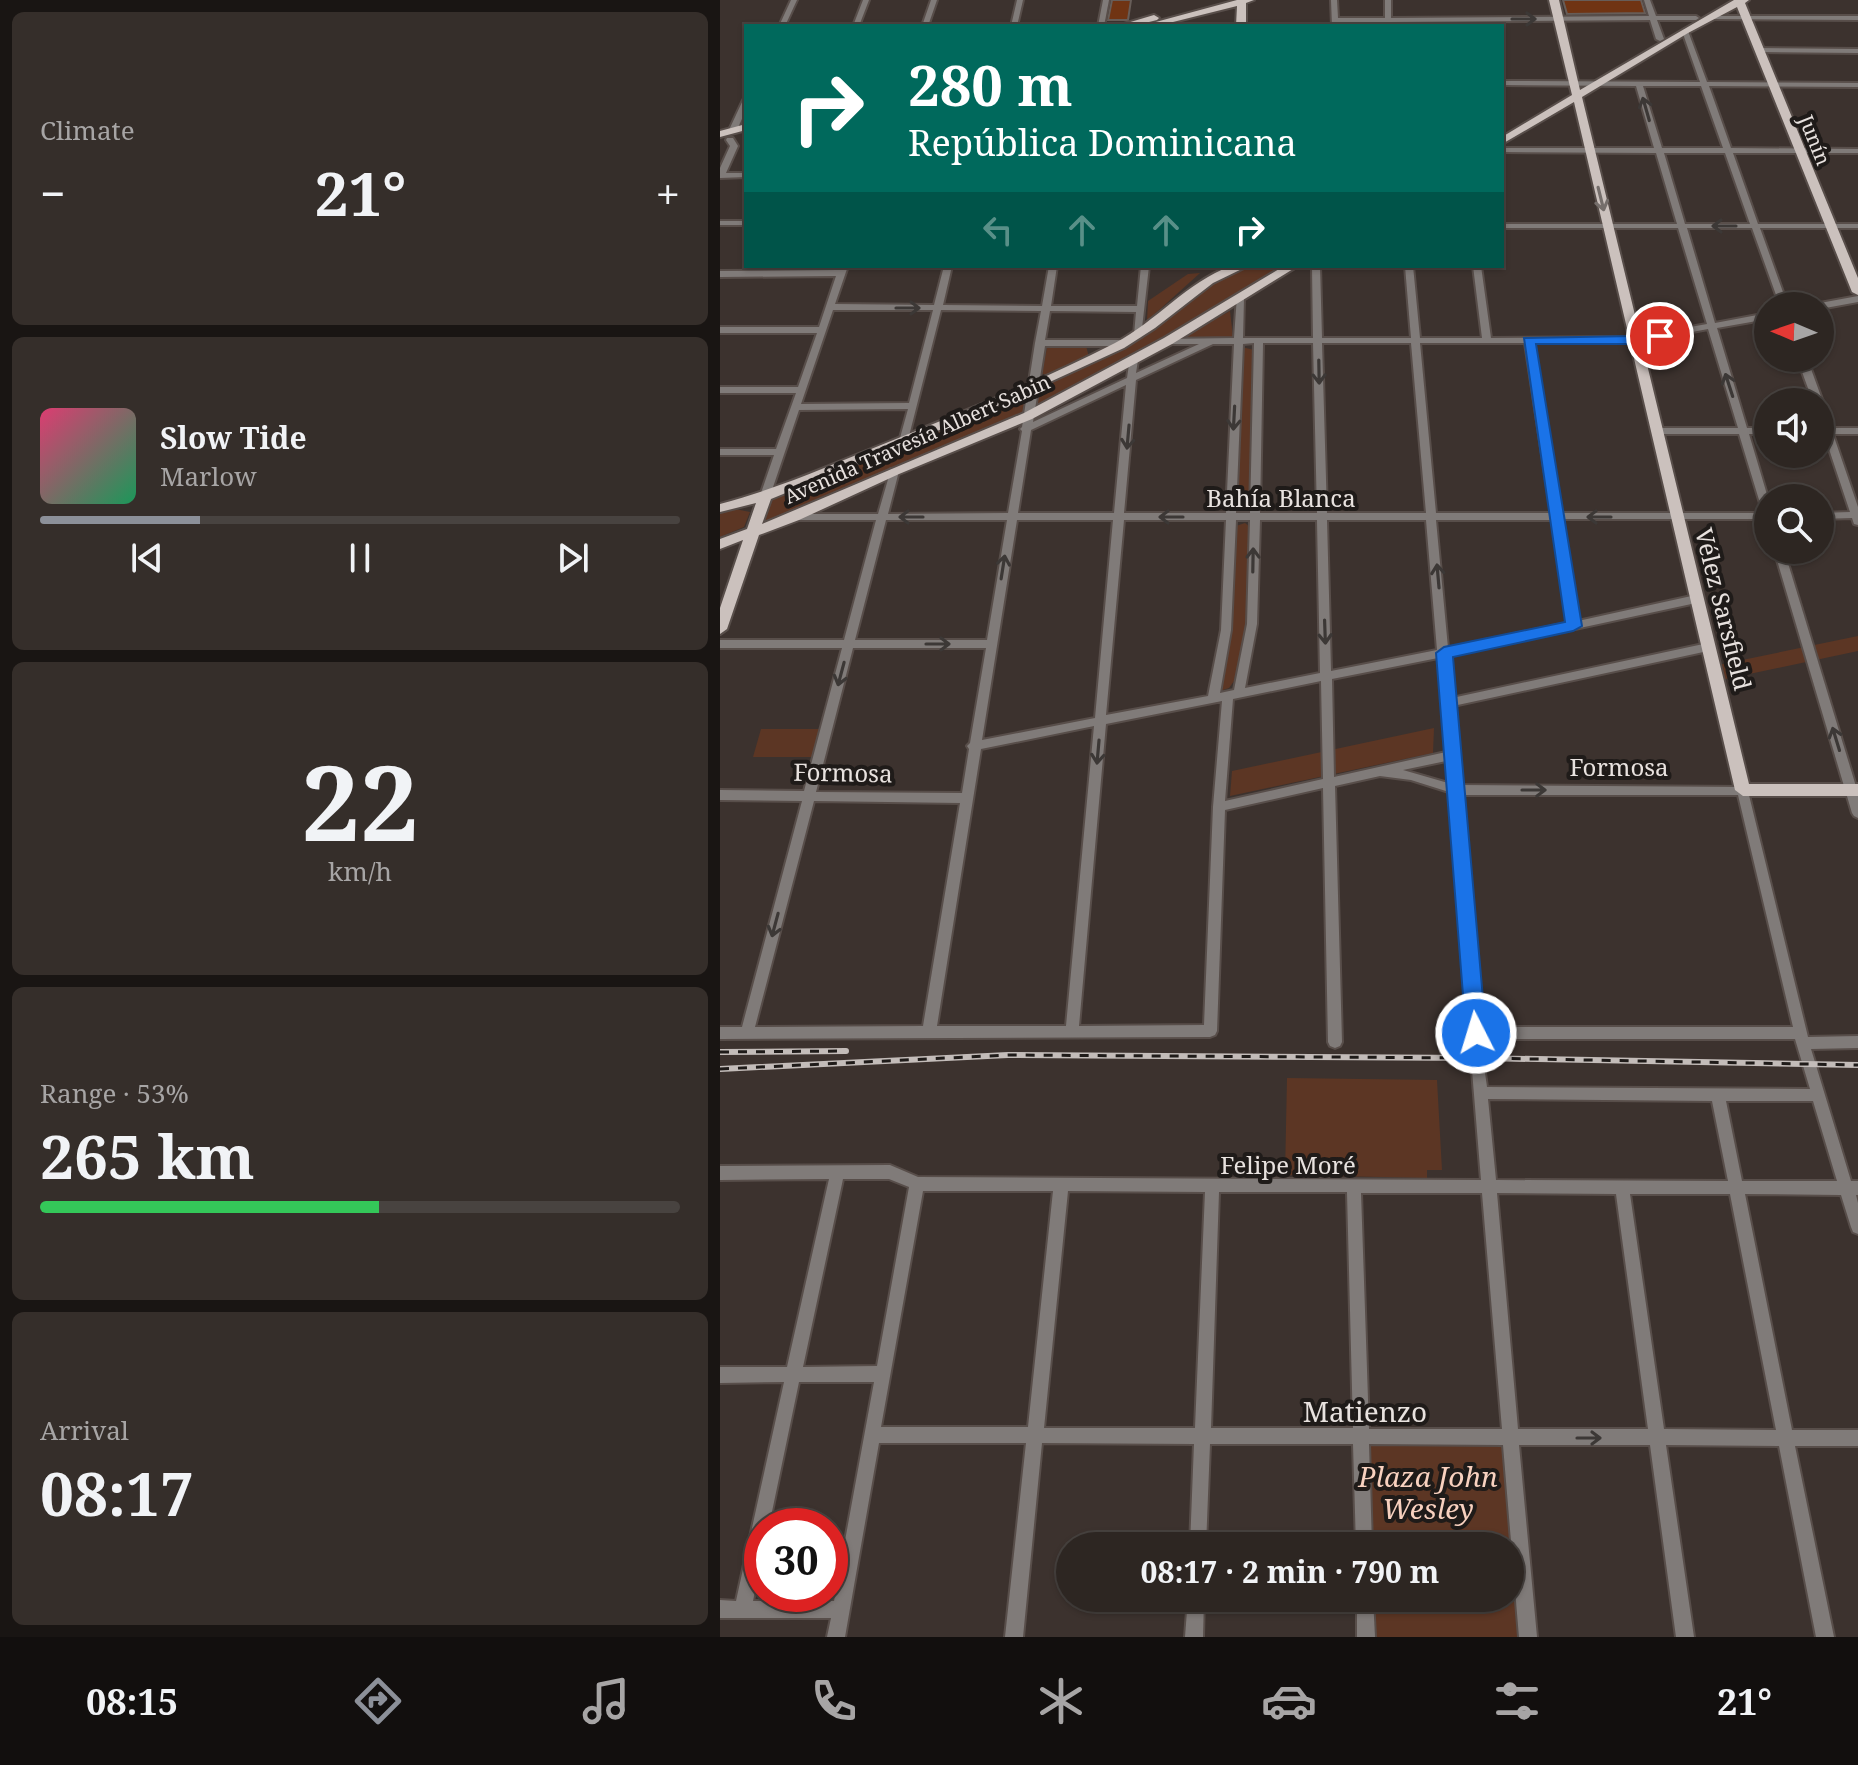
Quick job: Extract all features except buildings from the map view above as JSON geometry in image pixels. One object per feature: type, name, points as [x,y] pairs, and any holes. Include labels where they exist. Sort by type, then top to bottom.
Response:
[{"type":"main road","points":[[1130,24],[1221,0]]},
{"type":"main road","points":[[1171,23],[1246,0]]},
{"type":"main road","points":[[1241,24],[1246,0]]},
{"type":"main road","points":[[1246,0],[1250,24]]},
{"type":"main road","name":"Vélez Sarsfield","points":[[1554,0],[1743,790]]},
{"type":"main road","points":[[1504,130],[1728,0]]},
{"type":"main road","points":[[1504,140],[1577,88],[1596,84],[1741,1]]},
{"type":"main road","name":"Junín","points":[[1741,1],[1858,292]]},
{"type":"main road","name":"Avenida Travesía Albert Sabin","points":[[720,544],[794,517],[894,471],[1026,422],[1074,390],[1168,341],[1289,268]]},
{"type":"main road","points":[[1227,269],[1253,271],[1257,284],[1246,294],[1216,291],[1212,285],[1227,269]]},
{"type":"main road","name":"Avenida Travesía Albert Sabin","points":[[720,508],[765,496],[1031,389],[1138,335],[1227,269]]},
{"type":"main road","points":[[1062,374],[1060,385],[1074,390]]},
{"type":"main road","points":[[720,629],[765,496]]},
{"type":"main road","name":"Formosa","points":[[1743,790],[1854,790]]},
{"type":"street","points":[[783,24],[794,0]]},
{"type":"street","points":[[857,24],[866,0]]},
{"type":"street","points":[[926,24],[934,0]]},
{"type":"street","points":[[1014,24],[1020,0]]},
{"type":"street","points":[[1101,24],[1106,0]]},
{"type":"street","points":[[1334,0],[1335,23],[1696,18]]},
{"type":"street","points":[[1388,0],[1388,23]]},
{"type":"street","points":[[1647,0],[1660,39]]},
{"type":"street","points":[[1709,18],[1858,18]]},
{"type":"street","points":[[1685,31],[1779,292]]},
{"type":"street","points":[[1760,50],[1858,51]]},
{"type":"street","points":[[1504,83],[1577,88]]},
{"type":"street","points":[[1596,84],[1858,85]]},
{"type":"street","points":[[1639,84],[1760,484]]},
{"type":"street","points":[[744,105],[726,136],[734,146],[720,176],[744,175]]},
{"type":"street","points":[[1504,150],[1858,151]]},
{"type":"street","points":[[720,223],[744,223]]},
{"type":"street","points":[[1504,226],[1858,226]]},
{"type":"street","points":[[905,438],[947,268]]},
{"type":"street","points":[[929,1032],[1053,268]]},
{"type":"street","points":[[1138,335],[1145,268]]},
{"type":"street","points":[[1316,268],[1335,1042]]},
{"type":"street","points":[[1409,268],[1476,1039],[1802,1038],[1858,1042]]},
{"type":"street","points":[[1477,268],[1487,341]]},
{"type":"street","points":[[720,274],[843,270],[765,496]]},
{"type":"street","points":[[1213,698],[1226,630],[1237,340],[1246,294]]},
{"type":"street","points":[[1834,303],[1858,299]]},
{"type":"street","points":[[830,307],[1141,309]]},
{"type":"street","points":[[1168,341],[1634,340],[1754,318]]},
{"type":"street","points":[[720,330],[822,330]]},
{"type":"street","points":[[1529,340],[1573,626]]},
{"type":"street","points":[[1026,422],[1213,341]]},
{"type":"street","points":[[720,1033],[1210,1031],[1219,807],[1234,694],[1252,624],[1259,341]]},
{"type":"street","points":[[1039,343],[1124,343]]},
{"type":"street","points":[[1072,1032],[1133,360]]},
{"type":"street","points":[[720,390],[801,390]]},
{"type":"street","points":[[796,407],[913,406]]},
{"type":"street","points":[[1656,431],[1754,431]]},
{"type":"street","points":[[1834,431],[1858,431]]},
{"type":"street","points":[[720,452],[780,452]]},
{"type":"street","points":[[1834,457],[1857,517],[1834,516]]},
{"type":"street","points":[[747,1033],[894,471]]},
{"type":"street","name":"Bahía Blanca","points":[[794,517],[1754,515]]},
{"type":"street","points":[[1783,564],[1854,790],[1858,813]]},
{"type":"street","points":[[973,746],[1444,653],[1696,599]]},
{"type":"street","points":[[720,644],[991,644]]},
{"type":"street","points":[[1448,703],[1708,647]]},
{"type":"street","points":[[1219,807],[1453,755]]},
{"type":"street","name":"Formosa","points":[[1382,772],[1411,776],[1456,790],[1743,790]]},
{"type":"street","name":"Vélez Sarsfield","points":[[1743,790],[1802,1038],[1853,1188],[1858,1227]]},
{"type":"street","name":"Formosa","points":[[720,795],[965,798]]},
{"type":"street","points":[[1479,1070],[1528,1637]]},
{"type":"street","points":[[1481,1093],[1819,1095]]},
{"type":"street","points":[[1718,1095],[1825,1637]]},
{"type":"street","name":"Felipe Moré","points":[[720,1173],[890,1172],[917,1184],[1853,1188]]},
{"type":"street","points":[[720,1609],[742,1610],[837,1174]]},
{"type":"street","points":[[848,1570],[917,1184]]},
{"type":"street","points":[[1014,1637],[1061,1185]]},
{"type":"street","points":[[1199,1532],[1212,1186]]},
{"type":"street","points":[[1354,1186],[1364,1532]]},
{"type":"street","points":[[1622,1188],[1685,1637]]},
{"type":"street","points":[[720,1375],[883,1374]]},
{"type":"street","name":"Matienzo","points":[[872,1435],[1858,1438]]},
{"type":"street","points":[[836,1637],[841,1612]]},
{"type":"street","points":[[1194,1637],[1195,1612]]},
{"type":"street","points":[[1365,1612],[1366,1637]]},
{"type":"green space","points":[[1238,268],[1288,268],[1028,416],[753,533],[765,496],[1124,343],[1192,294]]},
{"type":"green space","points":[[1200,273],[1147,321],[1148,301],[1188,274]]},
{"type":"green space","points":[[1230,311],[1233,337],[1181,337]]},
{"type":"green space","points":[[1086,346],[1089,357],[1053,375],[1042,374],[1047,347]]},
{"type":"green space","points":[[1242,347],[1254,350],[1251,504],[1239,509],[1235,508]]},
{"type":"green space","points":[[735,509],[750,512],[744,527],[720,537],[720,513]]},
{"type":"green space","points":[[1245,523],[1250,527],[1248,622],[1234,681],[1229,688],[1220,691],[1231,628],[1236,526]]},
{"type":"green space","points":[[1858,636],[1858,651],[1716,681],[1713,666]]},
{"type":"green space","points":[[1434,728],[1433,753],[1230,796],[1232,771]]},
{"type":"green space","points":[[761,729],[822,729],[815,757],[753,757]]},
{"type":"green space","points":[[1287,1078],[1437,1080],[1442,1170],[1427,1170],[1427,1178],[1285,1175]]},
{"type":"green space","name":"Plaza John Wesley","points":[[1361,1437],[1511,1438],[1519,1532],[1364,1532]]},
{"type":"green space","name":"Plaza John Wesley","points":[[1524,1590],[1528,1637],[1366,1637],[1365,1612],[1524,1612]]},
{"type":"railway","points":[[720,1052],[846,1051]]},
{"type":"railway","points":[[720,1069],[1008,1055],[1478,1058],[1858,1065]]},
{"type":"route","points":[[1476,1033],[1444,653],[1573,626],[1529,340],[1634,340],[1660,336]]}]
